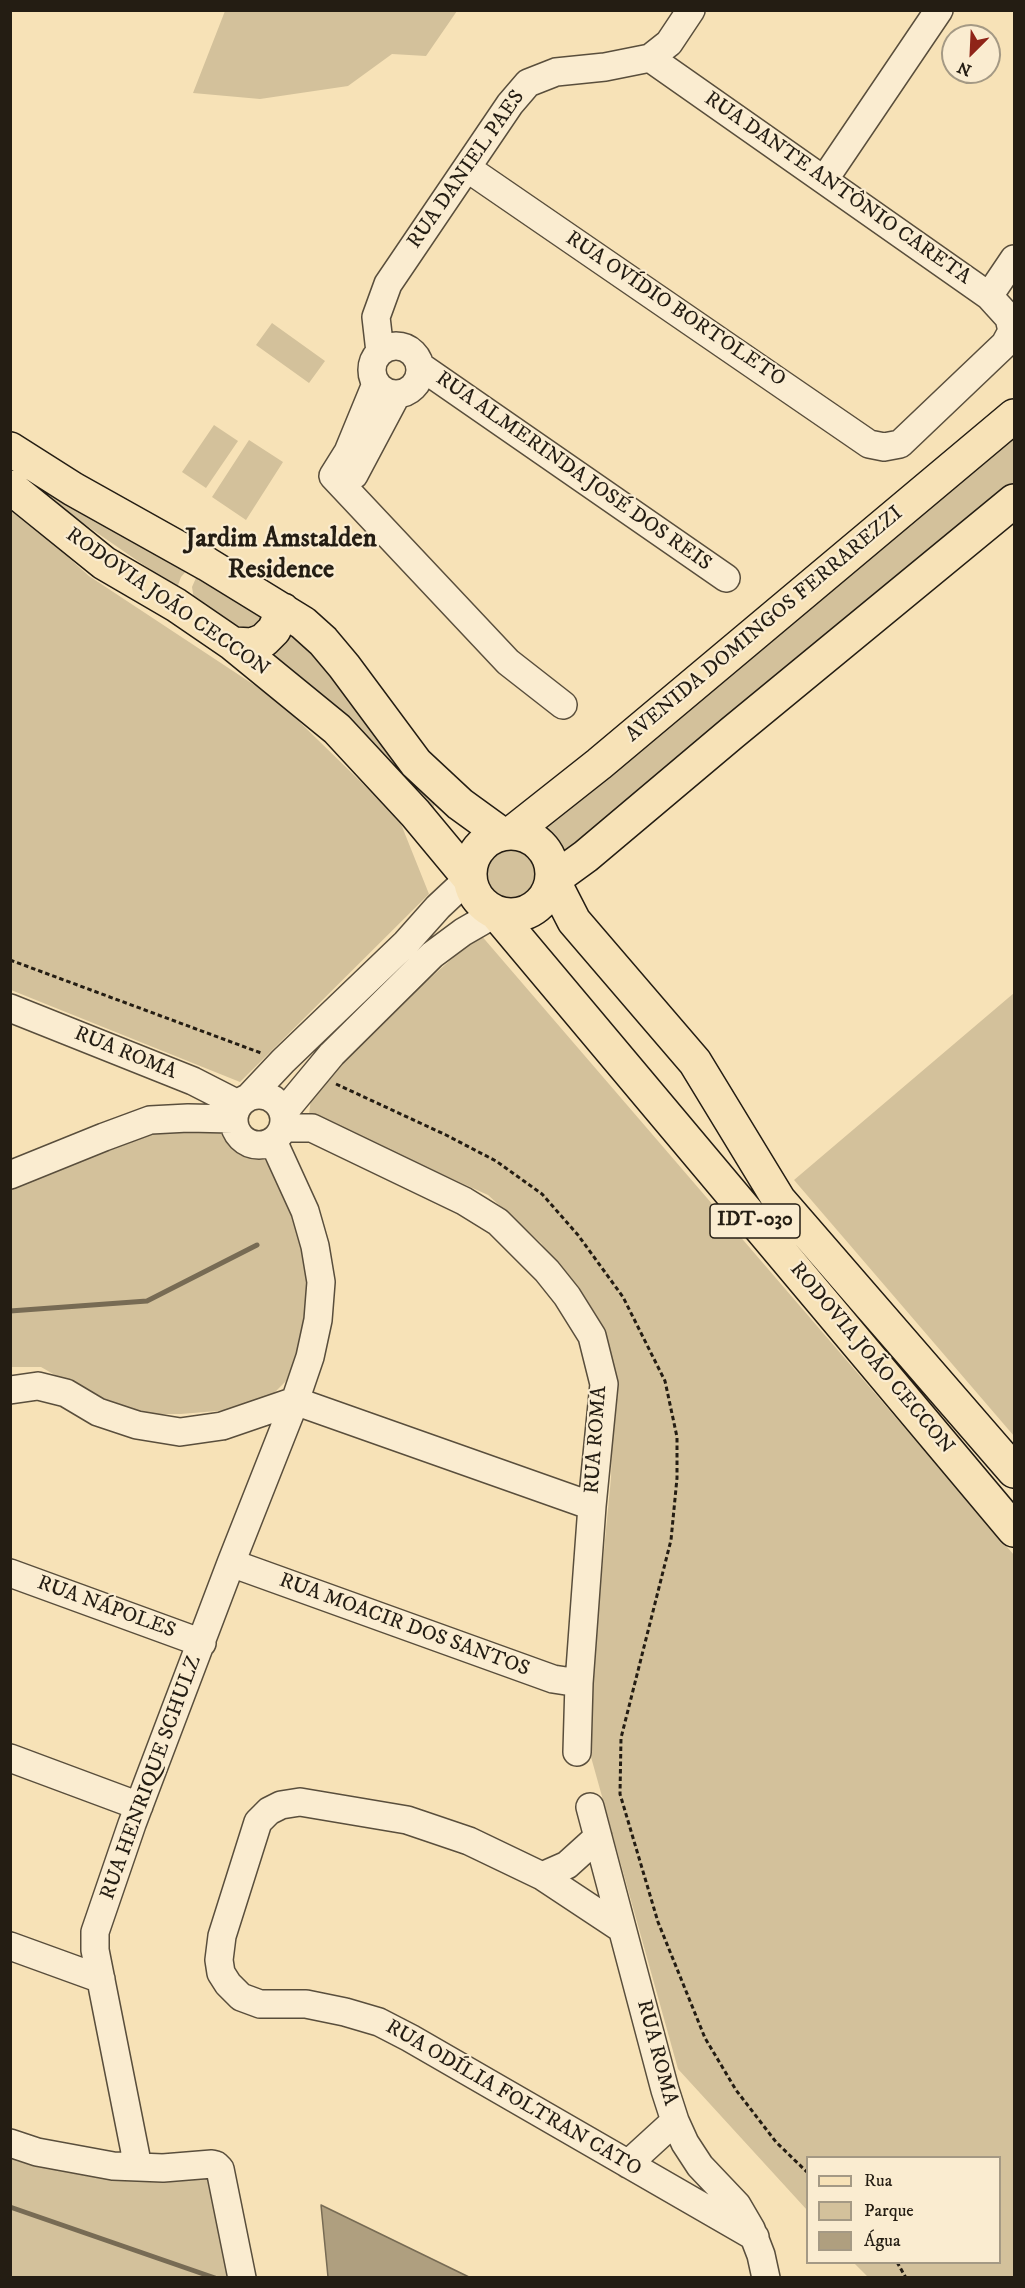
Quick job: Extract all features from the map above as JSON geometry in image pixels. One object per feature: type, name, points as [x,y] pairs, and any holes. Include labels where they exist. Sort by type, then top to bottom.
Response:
[{"type":"main road","name":"AVENIDA DOMINGOS FERRAREZZI","points":[[506,833],[599,764],[1014,416]]},
{"type":"main road","points":[[10,449],[73,489],[207,564],[303,623],[323,641],[416,763],[460,804],[506,833]]},
{"type":"main road","name":"RODOVIA JOÃO CECCON","points":[[10,488],[97,558],[176,605],[234,644],[337,729],[415,813],[469,878]]},
{"type":"main road","points":[[553,880],[547,853],[539,843],[529,836],[506,833],[489,838],[480,845],[473,855],[469,878],[478,899],[496,913],[521,914],[533,909],[542,901],[553,880],[586,856],[1014,501]]},
{"type":"main road","points":[[176,605],[185,582],[193,572],[207,564]]},
{"type":"main road","points":[[234,644],[252,645],[264,640],[274,630],[283,610]]},
{"type":"main road","name":"RODOVIA JOÃO CECCON","points":[[553,880],[574,921],[695,1062],[779,1200],[1014,1470]]},
{"type":"main road","name":"RODOVIA JOÃO CECCON","points":[[496,913],[1014,1530]]},
{"type":"street","points":[[650,58],[669,43],[691,10]]},
{"type":"street","points":[[825,180],[939,10]]},
{"type":"street","name":"RUA DANIEL PAES","points":[[390,350],[382,296],[388,284],[510,104],[528,83],[556,72],[605,67],[650,58]]},
{"type":"street","name":"RUA DANTE ANTÔNIO CARETA","points":[[650,58],[989,296],[1009,318],[1012,331]]},
{"type":"street","name":"RUA OVÍDIO BORTOLETO","points":[[467,168],[869,444],[884,447],[900,444],[1005,344],[1012,331]]},
{"type":"street","points":[[989,296],[1014,259]]},
{"type":"street","points":[[390,350],[412,353],[420,366],[417,382],[412,388],[386,389],[372,371],[373,364],[390,350]]},
{"type":"street","name":"RUA ALMERINDA JOSÉ DOS REIS","points":[[420,366],[726,578]]},
{"type":"street","points":[[386,389],[348,452],[340,483],[508,662],[563,705]]},
{"type":"street","points":[[10,1175],[150,1120],[188,1118],[241,1106],[283,1061],[406,944],[438,907],[469,878]]},
{"type":"street","points":[[280,1128],[332,1054],[432,955],[463,932],[496,913]]},
{"type":"street","name":"RUA ROMA","points":[[10,1008],[193,1081],[241,1106]]},
{"type":"street","name":"RUA ROMA","points":[[241,1106],[260,1095],[272,1099],[280,1128]]},
{"type":"street","name":"RUA ROMA","points":[[241,1106],[237,1134],[243,1140],[258,1146],[280,1128],[312,1128],[464,1201],[498,1222],[548,1270],[592,1336],[604,1384],[579,1683],[578,1752]]},
{"type":"street","name":"RUA HENRIQUE SCHULZ","points":[[138,2167],[95,1950],[95,1932],[139,1806],[310,1357],[318,1320],[321,1282],[315,1246],[305,1211],[285,1170],[280,1128]]},
{"type":"street","points":[[10,1389],[38,1386],[66,1393],[98,1412],[137,1425],[180,1432],[222,1426],[295,1401],[592,1506]]},
{"type":"street","name":"RUA MOACIR DOS SANTOS","points":[[231,1563],[554,1679],[579,1683]]},
{"type":"street","name":"RUA NÁPOLES","points":[[10,1573],[202,1643]]},
{"type":"street","points":[[10,1758],[139,1806]]},
{"type":"street","name":"RUA ODÍLIA FOLTRAN CATO","points":[[542,1876],[469,1842],[407,1820],[300,1802],[281,1805],[269,1811],[258,1822],[222,1936],[219,1960],[221,1973],[241,1997],[250,2001],[270,2004],[306,2004],[379,2022],[628,2164],[722,2204]]},
{"type":"street","name":"RUA ROMA","points":[[590,1807],[675,2121],[685,2143],[722,2204],[737,2205],[755,2237],[766,2277]]},
{"type":"street","points":[[542,1876],[567,1865],[598,1837]]},
{"type":"street","points":[[542,1876],[622,1929]]},
{"type":"street","points":[[10,1946],[101,1979]]},
{"type":"street","points":[[628,2164],[675,2121]]},
{"type":"street","points":[[10,2143],[37,2152],[113,2166],[164,2168],[212,2164],[220,2169],[242,2274]]},
{"type":"path","points":[[898,2264],[906,2277]]},
{"type":"green space","points":[[225,10],[457,11],[426,56],[392,54],[348,86],[260,99],[193,93]]},
{"type":"green space","points":[[272,323],[325,361],[309,383],[256,345]]},
{"type":"green space","points":[[214,425],[238,441],[206,488],[182,472]]},
{"type":"green space","points":[[1014,432],[1014,483],[564,858],[543,830]]},
{"type":"green space","points":[[249,440],[283,462],[246,520],[212,497]]},
{"type":"green space","points":[[11,462],[190,567],[181,577],[177,588],[74,517]]},
{"type":"green space","points":[[10,505],[89,576],[277,700],[399,819],[429,894],[240,1082],[11,990]]},
{"type":"green space","points":[[204,577],[267,608],[262,632],[239,628],[194,600],[192,587],[196,578]]},
{"type":"green space","points":[[291,620],[437,800],[433,808],[317,694],[260,654]]},
{"type":"green space","points":[[504,847],[514,847],[528,854],[535,873],[528,892],[514,899],[504,899],[494,895],[487,888],[483,878],[483,868],[487,858],[494,851]]},
{"type":"green space","points":[[480,934],[1014,1555],[1014,2277],[868,2277],[855,2264],[1001,2264],[1001,2156],[806,2156],[806,2209],[678,2069],[591,1757],[590,1695],[611,1478],[613,1384],[603,1330],[541,1243],[488,1195],[309,1114],[312,1091],[344,1054]]},
{"type":"green space","points":[[1014,993],[1014,1436],[794,1180]]},
{"type":"green space","points":[[153,1129],[226,1131],[254,1146],[276,1175],[294,1214],[304,1248],[308,1280],[307,1315],[299,1348],[286,1381],[272,1395],[240,1409],[181,1414],[139,1414],[102,1402],[41,1367],[11,1367],[11,1185]]},
{"type":"green space","points":[[10,2155],[211,2175],[235,2277],[11,2277]]},
{"type":"water","points":[[321,2205],[469,2277],[328,2277]]},
{"type":"waterway","points":[[10,1311],[147,1301],[257,1245]]},
{"type":"waterway","points":[[10,2207],[215,2278]]},
{"type":"district","name":"Jardim Amstalden Residence","points":[[281,556]]}]
